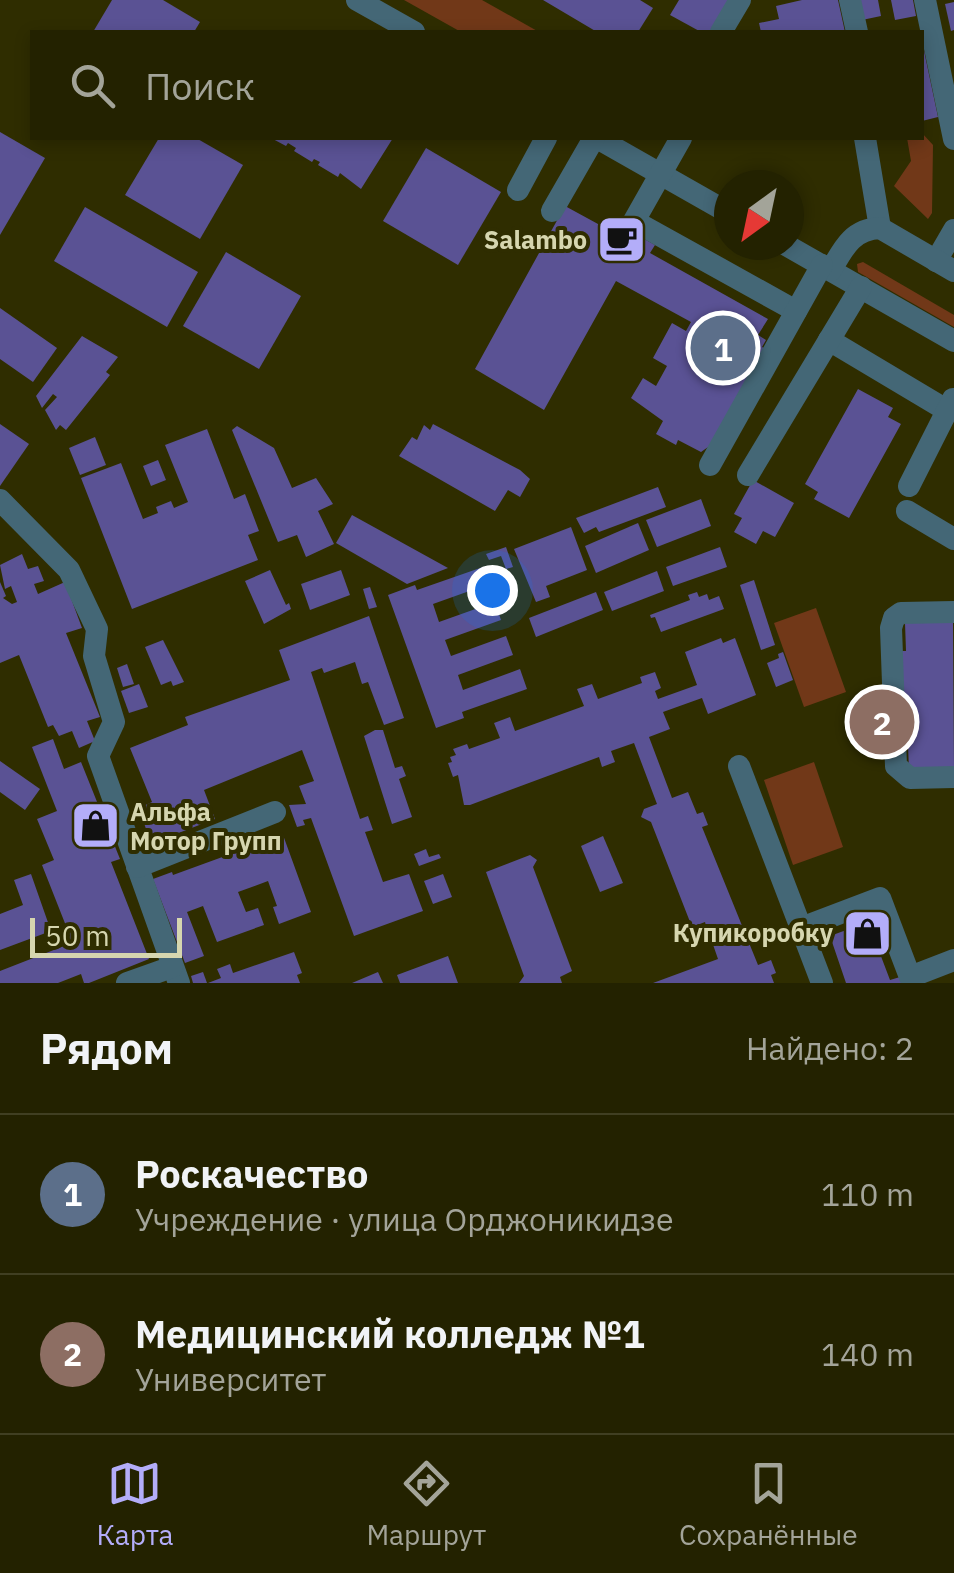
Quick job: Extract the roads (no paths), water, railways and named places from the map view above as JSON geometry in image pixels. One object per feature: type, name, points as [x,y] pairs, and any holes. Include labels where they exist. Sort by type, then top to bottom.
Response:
[{"type":"street","points":[[357,0],[410,30]]},
{"type":"street","points":[[722,30],[740,0]]},
{"type":"street","points":[[850,0],[857,30]]},
{"type":"street","points":[[925,0],[954,139]]},
{"type":"street","points":[[518,190],[545,140]]},
{"type":"street","points":[[552,211],[594,140]]},
{"type":"street","points":[[599,140],[714,205]]},
{"type":"street","points":[[680,140],[634,221],[796,311]]},
{"type":"street","points":[[864,140],[880,228]]},
{"type":"street","points":[[710,464],[796,311],[856,235],[880,228],[945,266],[954,230]]},
{"type":"street","points":[[804,255],[954,341]]},
{"type":"street","points":[[748,475],[860,287]]},
{"type":"street","points":[[829,340],[951,403],[910,486]]},
{"type":"street","points":[[0,500],[70,570],[98,629],[94,656],[114,722],[98,756],[176,975],[127,983]]},
{"type":"street","points":[[908,511],[954,538]]},
{"type":"street","points":[[954,612],[901,613],[891,628],[896,766],[910,778],[954,777]]},
{"type":"street","points":[[739,766],[822,983]]},
{"type":"street","points":[[137,867],[276,812]]},
{"type":"street","points":[[801,928],[880,898],[910,977],[954,960]]},
{"type":"place","name":"Salambo","points":[[622,240]]},
{"type":"place","name":"Роскачество","points":[[723,348]]},
{"type":"place","name":"Медицинский колледж №1","points":[[882,722]]},
{"type":"place","name":"Альфа Мотор Групп","points":[[95,826]]},
{"type":"place","name":"Купикоробку","points":[[868,933]]}]
